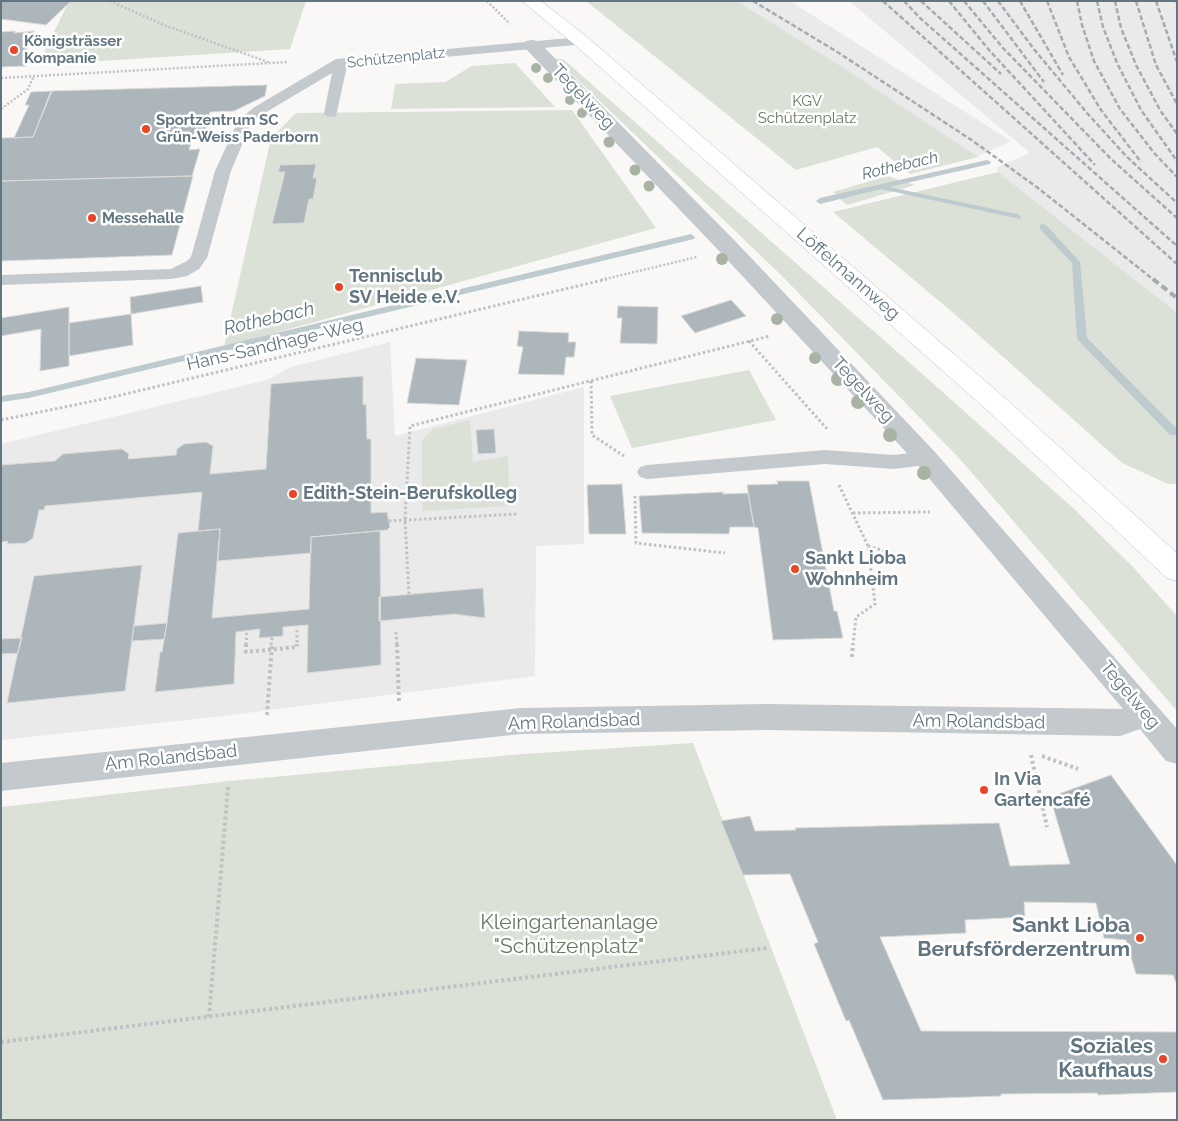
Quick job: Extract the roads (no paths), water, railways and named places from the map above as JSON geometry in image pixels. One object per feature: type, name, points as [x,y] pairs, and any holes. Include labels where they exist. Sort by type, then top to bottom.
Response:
[{"type":"street","name":"Löffelmannweg","points":[[530,1],[580,41],[1171,557]]},
{"type":"street","name":"Tegelweg","points":[[532,45],[730,248],[926,458],[1177,751]]},
{"type":"street","name":"Am Rolandsbad","points":[[1,777],[521,722],[768,717],[1120,723],[1147,714]]},
{"type":"lane","name":"Schützenplatz","points":[[1,280],[171,274],[181,272],[193,266],[199,258],[223,171],[243,124],[258,111],[341,62],[580,41]]},
{"type":"lane","points":[[331,113],[341,62]]},
{"type":"lane","points":[[641,468],[825,457],[894,462],[926,458]]},
{"type":"waterway","name":"Rothebach","points":[[820,201],[987,162]]},
{"type":"waterway","points":[[885,189],[1017,217]]},
{"type":"waterway","points":[[1043,227],[1076,262],[1082,339],[1174,432]]},
{"type":"waterway","name":"Rothebach","points":[[1,399],[29,395],[691,237]]},
{"type":"railway","points":[[753,1],[839,53],[973,141],[1038,188],[1154,280]]},
{"type":"railway","points":[[883,1],[1177,264]]},
{"type":"railway","points":[[904,1],[920,18],[1177,246]]},
{"type":"railway","points":[[921,1],[1001,74]]},
{"type":"railway","points":[[949,1],[989,50],[1095,165]]},
{"type":"railway","points":[[964,1],[1003,48],[1111,159],[1177,218]]},
{"type":"railway","points":[[983,1],[1044,82]]},
{"type":"railway","points":[[998,1],[1033,48],[1087,113],[1126,156],[1177,203]]},
{"type":"railway","points":[[1020,1],[1063,75]]},
{"type":"railway","points":[[1047,1],[1069,57],[1101,110],[1141,162]]},
{"type":"railway","points":[[1077,1],[1082,25],[1094,61],[1120,109],[1155,154],[1177,177]]},
{"type":"railway","points":[[1097,1],[1103,27],[1117,63],[1141,110],[1177,161]]},
{"type":"railway","points":[[1115,1],[1121,28],[1136,65],[1160,110],[1177,134]]},
{"type":"railway","points":[[1136,1],[1156,65],[1177,104]]},
{"type":"railway","points":[[1156,1],[1177,62]]},
{"type":"railway","points":[[1153,279],[1177,298]]},
{"type":"place","name":"Königsträsser Kompanie","points":[[14,50]]},
{"type":"place","name":"Sportzentrum SC Grün-Weiss Paderborn","points":[[146,129]]},
{"type":"place","name":"Messehalle","points":[[92,218]]},
{"type":"place","name":"Tennisclub SV Heide e.V.","points":[[339,287]]},
{"type":"place","name":"Edith-Stein-Berufskolleg","points":[[293,494]]},
{"type":"place","name":"Sankt Lioba Wohnheim","points":[[795,569]]},
{"type":"place","name":"In Via Gartencafé","points":[[984,790]]},
{"type":"place","name":"Sankt Lioba Berufsförderzentrum","points":[[1140,938]]},
{"type":"place","name":"Soziales Kaufhaus","points":[[1163,1059]]},
{"type":"park label","name":"KGV Schützenplatz","points":[[807,110]]},
{"type":"park label","name":"Kleingartenanlage \"Schützenplatz\"","points":[[569,935]]}]
